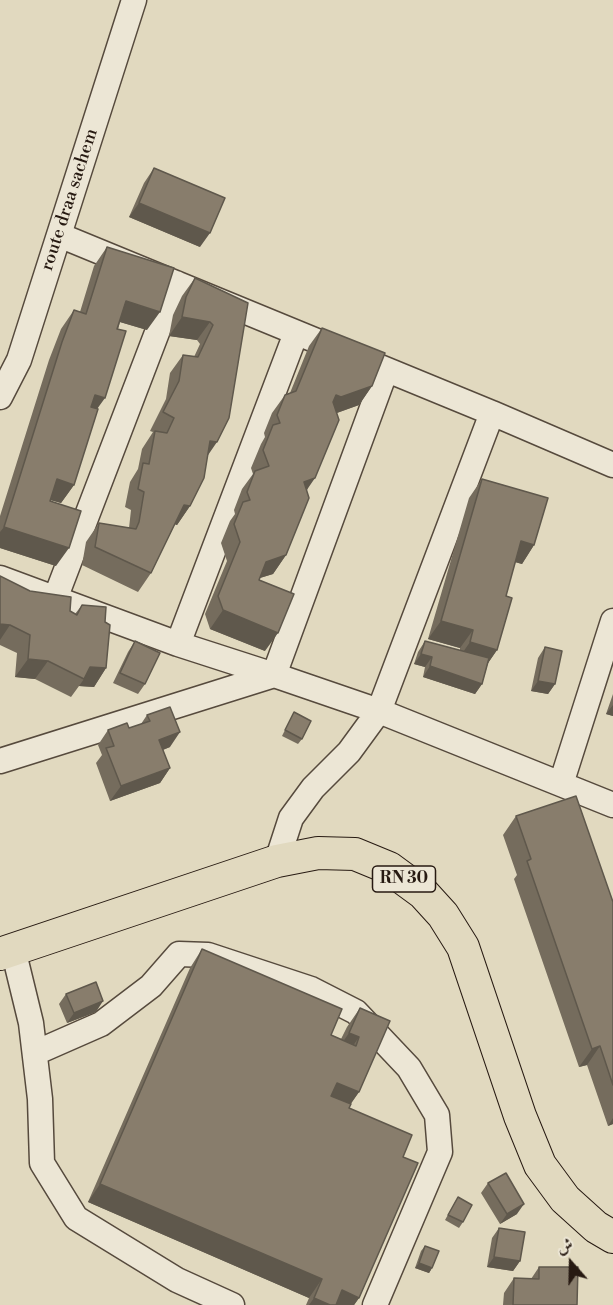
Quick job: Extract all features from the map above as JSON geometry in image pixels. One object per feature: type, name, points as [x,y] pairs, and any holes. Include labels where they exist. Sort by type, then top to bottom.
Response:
[{"type":"main road","name":"RN 30","points":[[6,951],[277,861],[318,853],[355,854],[389,868],[423,893],[443,915],[463,946],[520,1116],[540,1165],[565,1199],[596,1227],[613,1237]]},
{"type":"street","name":"route draa sachem","points":[[0,397],[20,360],[134,0]]},
{"type":"street","points":[[59,235],[613,465]]},
{"type":"street","points":[[56,598],[176,283]]},
{"type":"street","points":[[178,644],[297,333]]},
{"type":"street","points":[[274,675],[386,369]]},
{"type":"street","points":[[277,861],[291,818],[314,788],[349,752],[380,711],[492,413]]},
{"type":"street","points":[[0,578],[178,644],[380,711],[561,784],[609,804],[613,828]]},
{"type":"street","points":[[561,784],[613,621]]},
{"type":"street","points":[[0,760],[274,675]]},
{"type":"street","points":[[6,951],[31,1023],[40,1099],[42,1162],[76,1218],[177,1280],[232,1305]]},
{"type":"street","points":[[34,1053],[101,1024],[151,986],[179,954],[208,954],[310,989],[356,1012],[409,1068],[437,1115],[440,1152],[375,1305]]},
{"type":"building","points":[[154,168],[225,198],[210,233],[139,203]]},
{"type":"building","points":[[107,247],[174,268],[160,312],[126,301],[117,329],[126,331],[105,398],[95,395],[91,407],[98,409],[74,485],[57,479],[50,501],[81,511],[69,548],[4,527],[62,342],[74,310],[86,314]]},
{"type":"building","points":[[195,278],[248,303],[229,418],[217,442],[210,441],[204,478],[190,506],[184,505],[151,573],[95,547],[99,523],[136,529],[144,492],[138,489],[143,463],[149,464],[155,431],[167,433],[174,418],[163,412],[179,381],[183,355],[198,357],[213,325],[210,322],[182,317],[186,297]]},
{"type":"building","points":[[322,328],[385,353],[372,386],[341,397],[336,395],[333,402],[339,420],[315,478],[304,482],[309,498],[286,555],[266,562],[259,580],[294,594],[278,633],[223,610],[218,596],[240,542],[234,524],[243,502],[250,500],[247,492],[255,471],[269,466],[263,450],[273,425],[280,423],[277,415],[285,395],[296,391]]},
{"type":"building","points":[[482,479],[548,498],[534,545],[521,541],[506,596],[512,598],[497,650],[470,642],[473,630],[441,621]]},
{"type":"building","points":[[0,576],[30,591],[71,597],[70,611],[77,615],[82,605],[106,607],[105,622],[110,625],[106,668],[90,667],[84,679],[48,661],[28,659],[30,635],[10,625],[0,624]]},
{"type":"building","points":[[135,641],[160,653],[145,684],[120,673]]},
{"type":"building","points":[[425,641],[489,658],[482,684],[430,666],[432,657],[421,654]]},
{"type":"building","points":[[545,647],[562,651],[555,684],[538,681]]},
{"type":"building","points":[[170,707],[180,732],[159,740],[170,768],[121,786],[106,748],[114,746],[108,730],[127,723],[129,728],[150,721],[147,715]]},
{"type":"building","points":[[294,712],[311,721],[302,739],[285,730]]},
{"type":"building","points":[[576,796],[613,902],[613,1085],[600,1046],[592,1049],[527,861],[531,859],[516,816]]},
{"type":"building","points":[[202,949],[342,1009],[331,1035],[356,1046],[359,1037],[349,1033],[360,1008],[390,1021],[359,1092],[337,1083],[331,1096],[351,1104],[349,1108],[412,1135],[403,1157],[418,1163],[359,1298],[342,1290],[336,1305],[330,1305],[314,1298],[322,1279],[100,1184]]},
{"type":"building","points":[[96,982],[103,1001],[74,1013],[66,994]]},
{"type":"building","points":[[506,1173],[524,1204],[507,1214],[488,1183]]},
{"type":"building","points":[[458,1197],[472,1205],[463,1222],[448,1215]]},
{"type":"building","points":[[499,1228],[525,1232],[520,1261],[494,1257]]},
{"type":"building","points":[[425,1246],[439,1251],[432,1268],[419,1263]]},
{"type":"building","points":[[539,1267],[578,1267],[577,1305],[513,1305],[514,1278],[539,1279]]}]
